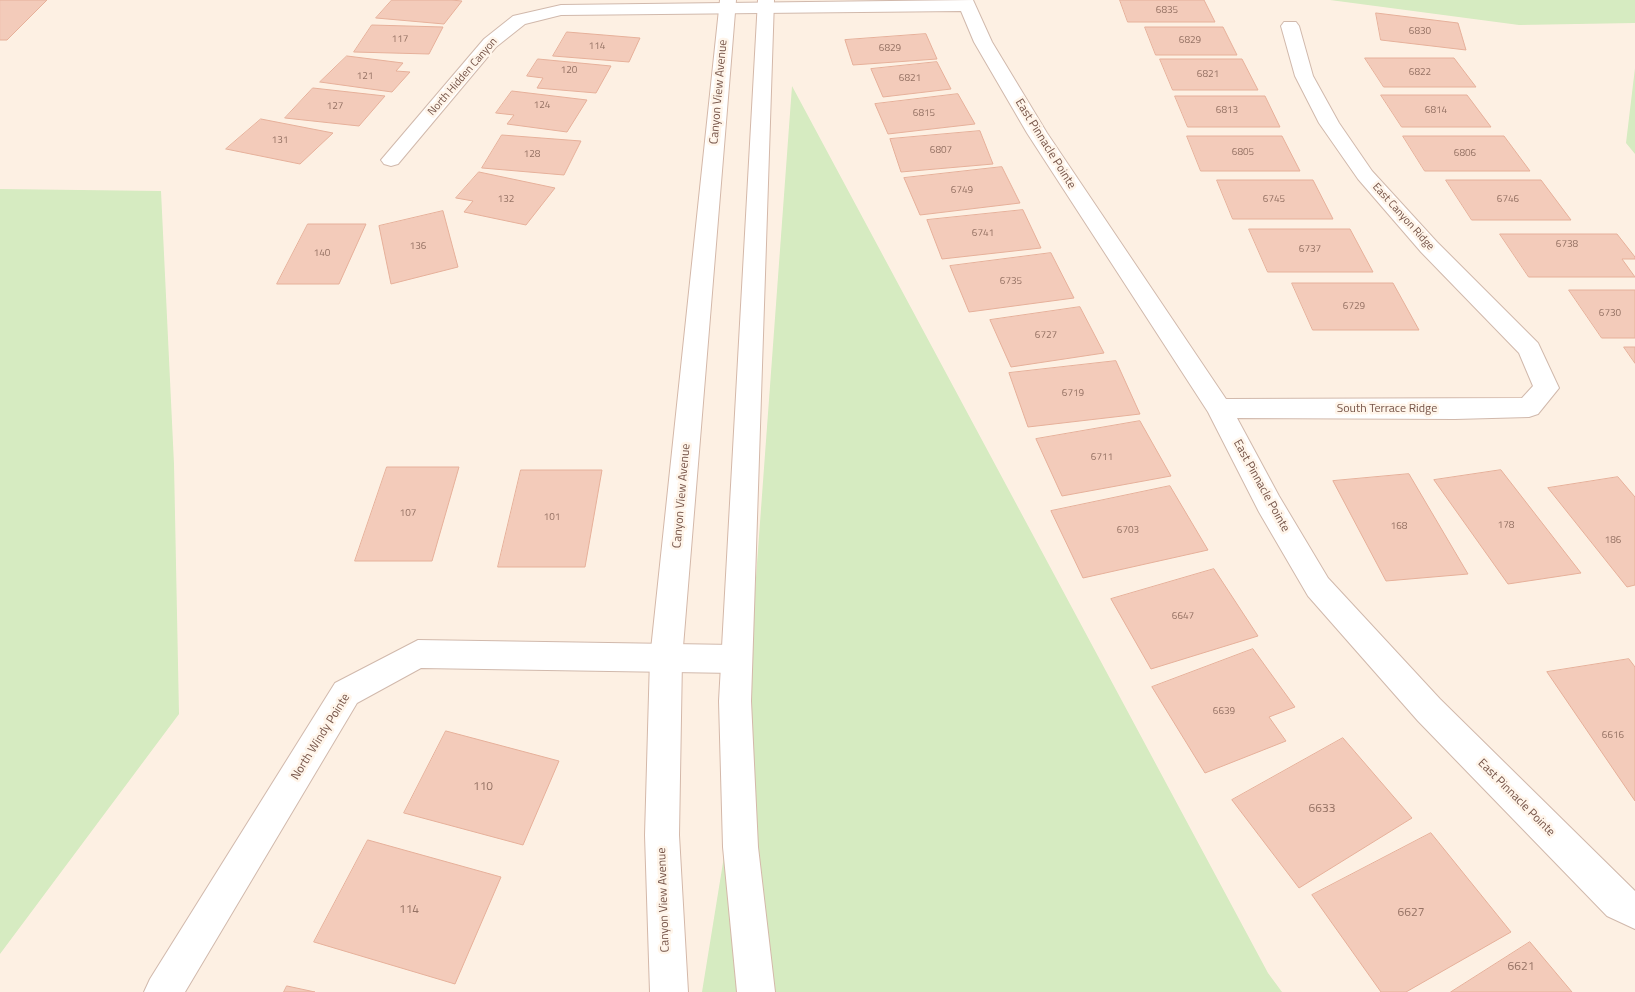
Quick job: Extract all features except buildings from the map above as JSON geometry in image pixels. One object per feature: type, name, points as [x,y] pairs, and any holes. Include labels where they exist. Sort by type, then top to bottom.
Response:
[{"type":"street","name":"North Hidden Canyon","points":[[392,160],[490,43],[519,20],[561,10],[727,4],[965,3]]},
{"type":"street","name":"East Pinnacle Pointe","points":[[965,3],[984,42],[1037,133],[1219,408],[1270,504],[1318,587],[1429,710],[1620,903],[1635,911]]},
{"type":"street","name":"Canyon View Avenue","points":[[669,992],[662,835],[666,659],[727,4]]},
{"type":"street","points":[[756,992],[748,941],[739,840],[735,773],[735,659],[766,4]]},
{"type":"street","name":"East Canyon Ridge","points":[[1290,26],[1304,76],[1329,123],[1366,175],[1429,247],[1529,349],[1546,388]]},
{"type":"street","name":"South Terrace Ridge","points":[[1219,408],[1455,409],[1529,407],[1546,388]]},
{"type":"street","name":"North Windy Pointe","points":[[163,992],[346,693],[418,654],[735,659]]},
{"type":"green space","points":[[1330,0],[1635,0],[1635,23],[1519,25]]},
{"type":"green space","points":[[1635,68],[1635,154],[1626,143]]},
{"type":"green space","points":[[792,86],[1268,973],[1282,992],[702,992],[745,727]]},
{"type":"green space","points":[[0,189],[161,191],[174,464],[179,714],[0,954]]}]
